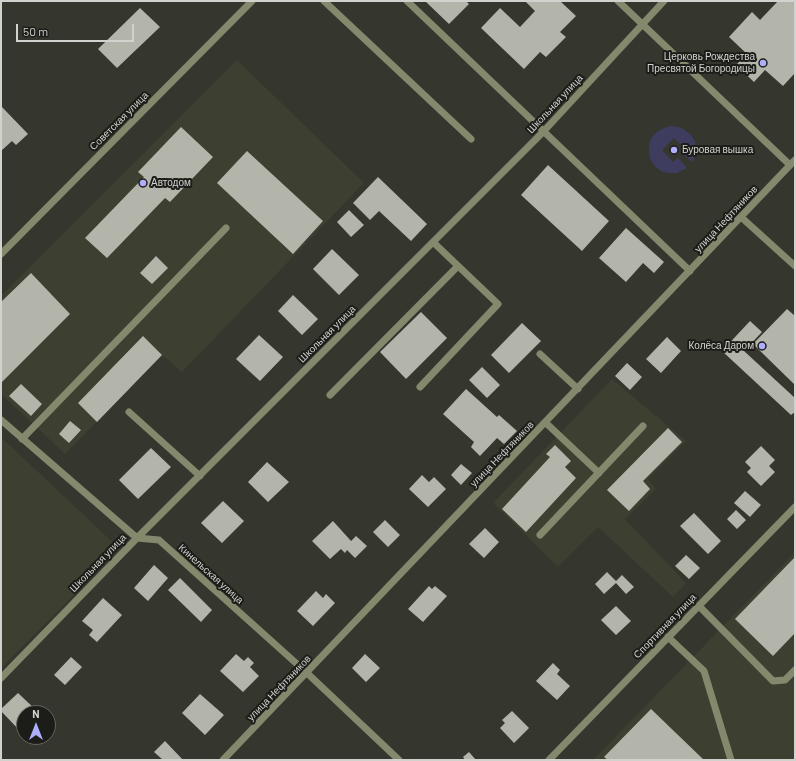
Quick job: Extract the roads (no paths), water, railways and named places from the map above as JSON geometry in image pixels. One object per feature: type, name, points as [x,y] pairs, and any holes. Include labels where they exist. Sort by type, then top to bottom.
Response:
[{"type":"street","name":"Советская улица","points":[[1,254],[252,1]]},
{"type":"street","points":[[324,1],[471,140]]},
{"type":"street","points":[[407,1],[690,271]]},
{"type":"street","points":[[618,1],[792,163]]},
{"type":"street","name":"Школьная улица","points":[[1,678],[137,538],[543,132],[664,1]]},
{"type":"street","name":"улица Нефтяников","points":[[223,760],[546,423],[792,163]]},
{"type":"street","points":[[741,217],[795,266]]},
{"type":"street","points":[[22,439],[226,228]]},
{"type":"street","points":[[420,387],[498,304],[433,242]]},
{"type":"street","points":[[330,395],[458,266]]},
{"type":"street","points":[[540,354],[578,389]]},
{"type":"street","points":[[129,412],[200,476]]},
{"type":"street","points":[[1,420],[137,538]]},
{"type":"street","points":[[546,423],[599,473]]},
{"type":"street","points":[[540,535],[644,426]]},
{"type":"street","name":"Спортивная улица","points":[[549,760],[795,507]]},
{"type":"street","name":"Кинельская улица","points":[[137,538],[159,540],[307,673],[399,760]]},
{"type":"street","points":[[699,606],[773,681],[785,680],[795,670]]},
{"type":"street","points":[[668,637],[704,671],[731,760]]},
{"type":"place","name":"Церковь Рождества Пресвятой Богородицы","points":[[763,63]]},
{"type":"place","name":"Буровая вышка","points":[[674,150]]},
{"type":"place","name":"Автодом","points":[[143,183]]},
{"type":"place","name":"Колёса Даром","points":[[762,346]]}]
